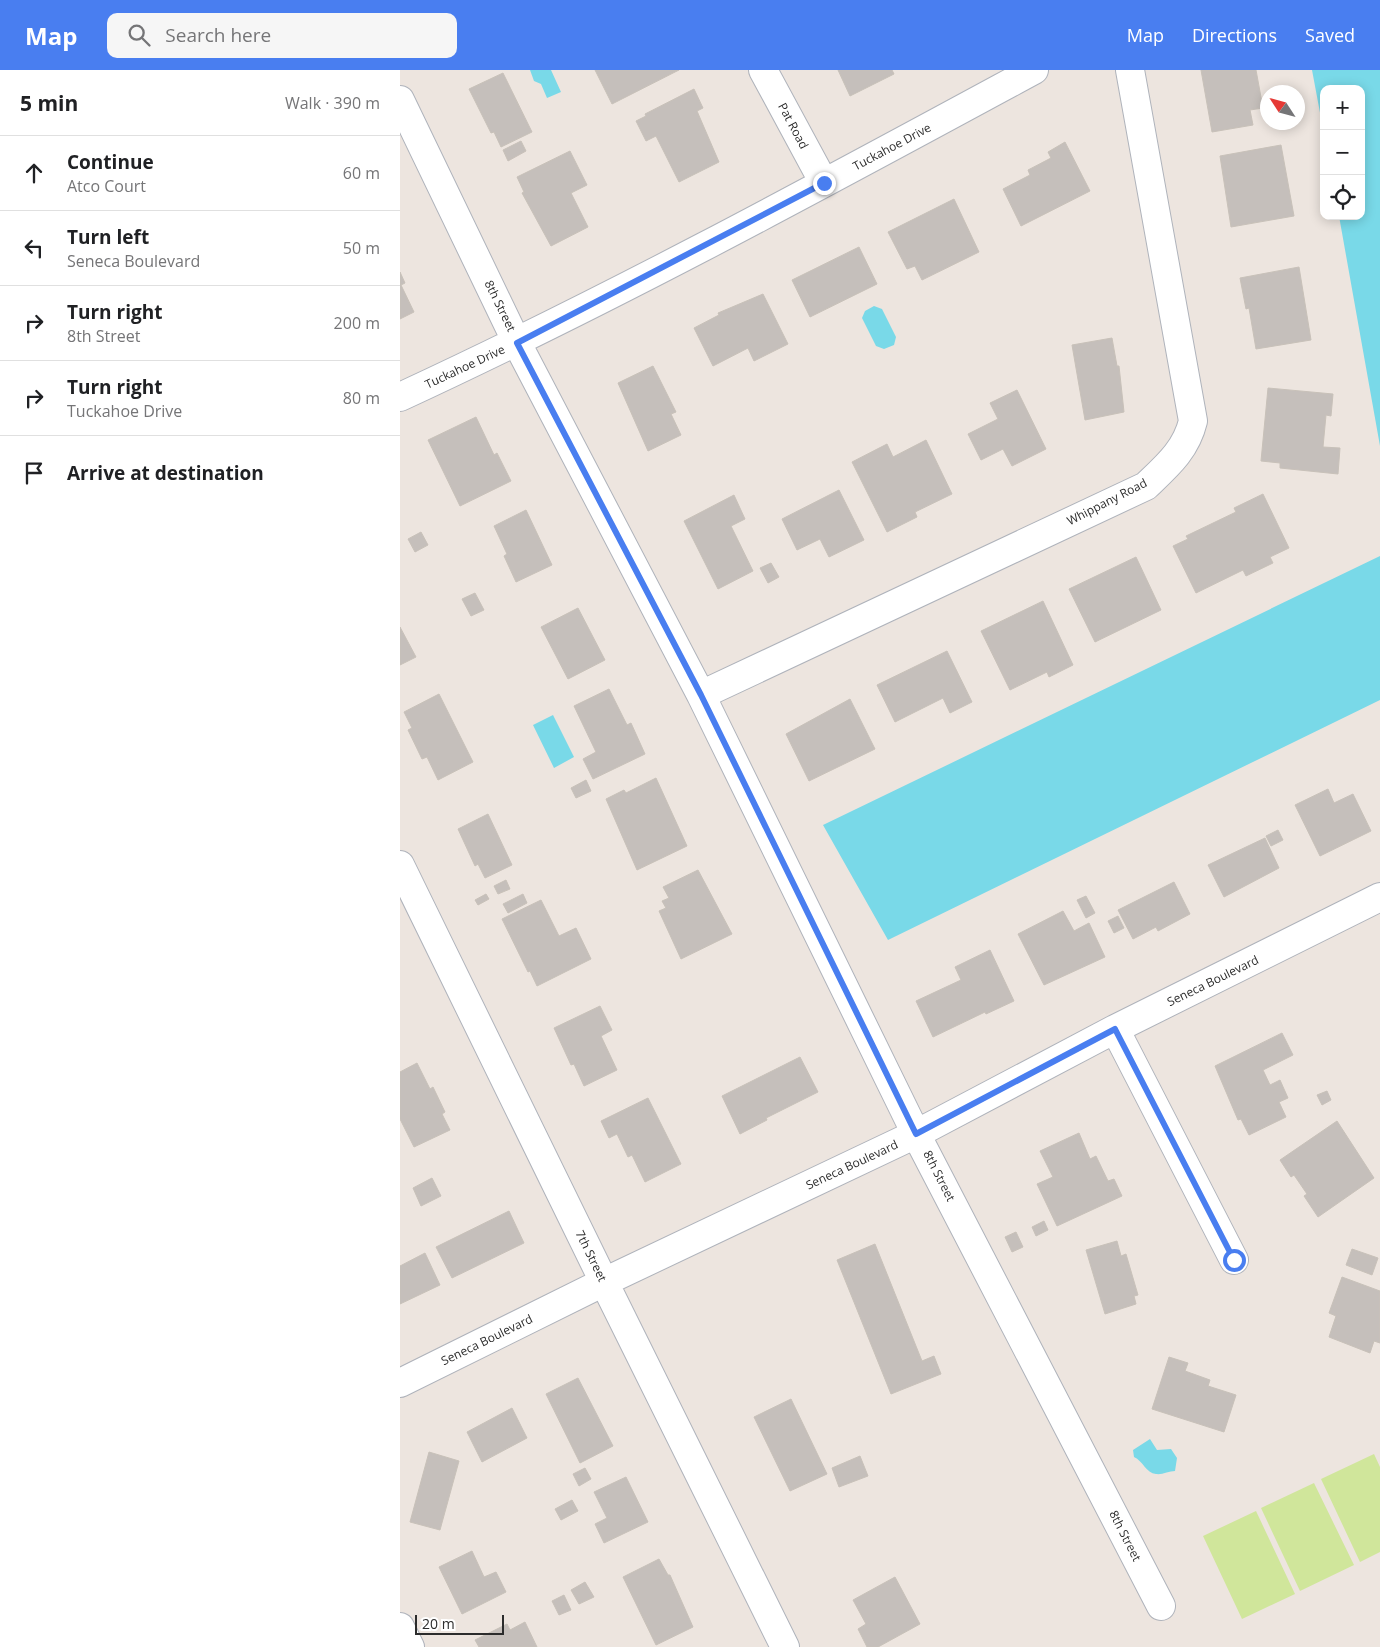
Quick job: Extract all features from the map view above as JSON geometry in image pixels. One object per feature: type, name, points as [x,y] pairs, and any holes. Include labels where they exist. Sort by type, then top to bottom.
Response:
[{"type":"street","name":"Pat Road","points":[[763,70],[824,183]]},
{"type":"street","name":"Tuckahoe Drive","points":[[400,397],[517,343],[824,183],[1034,70]]},
{"type":"street","name":"Whippany Road","points":[[701,695],[1146,486],[1171,462],[1189,438],[1192,421],[1130,70]]},
{"type":"street","name":"8th Street","points":[[400,100],[517,343],[701,695],[916,1134],[1161,1606]]},
{"type":"street","name":"7th Street","points":[[400,865],[785,1647]]},
{"type":"street","name":"Seneca Boulevard","points":[[400,1383],[604,1282],[916,1134],[1115,1029],[1380,897]]},
{"type":"street","points":[[1115,1029],[1234,1260]]},
{"type":"street","points":[[400,1627],[410,1647]]},
{"type":"green space","points":[[1374,1454],[1380,1467],[1380,1552],[1360,1562],[1321,1479]]},
{"type":"green space","points":[[1314,1483],[1354,1565],[1300,1591],[1261,1508]]},
{"type":"green space","points":[[1256,1511],[1295,1594],[1242,1619],[1203,1536]]},
{"type":"water","points":[[530,70],[551,70],[561,92],[547,98],[541,84],[534,81]]},
{"type":"water","points":[[1312,70],[1380,70],[1380,446],[1340,220],[1365,220],[1365,85],[1320,85],[1320,113]]},
{"type":"water","points":[[874,306],[882,309],[896,337],[894,345],[884,349],[876,346],[862,318],[865,311]]},
{"type":"water","points":[[1380,556],[1380,700],[888,940],[823,825]]},
{"type":"water","points":[[553,715],[574,757],[554,768],[533,725]]},
{"type":"water","points":[[1150,1439],[1157,1450],[1171,1449],[1177,1458],[1175,1471],[1161,1474],[1153,1473],[1134,1457],[1133,1450]]},
{"type":"building","points":[[595,70],[679,70],[612,104]]},
{"type":"building","points":[[838,70],[892,70],[894,74],[850,96]]},
{"type":"building","points":[[1201,70],[1256,70],[1260,92],[1260,108],[1250,110],[1253,125],[1212,132]]},
{"type":"building","points":[[503,73],[532,132],[501,147],[494,132],[491,133],[469,89]]},
{"type":"building","points":[[694,89],[703,108],[697,111],[719,162],[679,182],[656,136],[646,141],[636,121],[646,116],[645,114]]},
{"type":"building","points":[[521,141],[526,151],[508,161],[503,150]]},
{"type":"building","points":[[1065,142],[1090,191],[1021,226],[1003,189],[1030,175],[1028,170],[1051,158],[1048,152]]},
{"type":"building","points":[[1281,145],[1294,216],[1231,227],[1220,156]]},
{"type":"building","points":[[570,151],[587,185],[571,193],[588,227],[551,246],[522,193],[524,192],[517,177]]},
{"type":"building","points":[[954,199],[979,252],[922,280],[915,266],[907,269],[888,232]]},
{"type":"building","points":[[859,247],[877,284],[810,317],[792,280]]},
{"type":"building","points":[[1299,267],[1311,340],[1256,349],[1249,308],[1246,309],[1240,278]]},
{"type":"building","points":[[400,272],[405,283],[401,285],[414,312],[400,319]]},
{"type":"building","points":[[763,294],[788,344],[754,361],[748,348],[713,366],[694,328],[719,315],[718,313]]},
{"type":"building","points":[[1112,338],[1117,366],[1119,366],[1124,412],[1085,420],[1072,345]]},
{"type":"building","points":[[653,366],[676,412],[671,414],[681,435],[648,451],[618,383]]},
{"type":"building","points":[[1268,388],[1333,394],[1331,416],[1326,415],[1323,447],[1340,448],[1338,474],[1280,468],[1280,463],[1261,461]]},
{"type":"building","points":[[1017,390],[1046,449],[1012,466],[1003,449],[981,460],[968,434],[998,419],[990,403]]},
{"type":"building","points":[[476,417],[494,455],[497,453],[511,481],[460,506],[428,440]]},
{"type":"building","points":[[926,440],[952,494],[915,512],[917,517],[887,532],[852,462],[887,444],[893,457]]},
{"type":"building","points":[[839,490],[864,540],[829,557],[820,539],[797,550],[782,519]]},
{"type":"building","points":[[1263,494],[1289,548],[1270,557],[1273,563],[1246,576],[1243,570],[1196,593],[1173,546],[1188,539],[1186,536],[1236,512],[1234,508]]},
{"type":"building","points":[[734,495],[745,519],[731,526],[753,571],[718,589],[684,521]]},
{"type":"building","points":[[526,510],[552,565],[516,582],[504,556],[507,554],[494,526]]},
{"type":"building","points":[[421,532],[428,545],[415,552],[408,539]]},
{"type":"building","points":[[1136,557],[1161,610],[1095,642],[1069,589]]},
{"type":"building","points":[[771,563],[779,577],[768,583],[760,568]]},
{"type":"building","points":[[475,593],[484,610],[471,616],[462,599]]},
{"type":"building","points":[[1043,601],[1073,665],[1049,677],[1047,672],[1010,690],[981,631]]},
{"type":"building","points":[[578,608],[605,660],[568,679],[541,627]]},
{"type":"building","points":[[400,627],[416,657],[400,665]]},
{"type":"building","points":[[947,651],[972,702],[950,713],[943,698],[895,722],[877,685]]},
{"type":"building","points":[[609,689],[627,725],[631,723],[645,754],[593,779],[583,759],[596,752],[574,706]]},
{"type":"building","points":[[439,694],[473,762],[438,780],[427,757],[422,759],[408,730],[412,728],[404,712]]},
{"type":"building","points":[[850,699],[875,749],[809,781],[786,734]]},
{"type":"building","points":[[656,778],[687,846],[637,870],[606,799],[624,790],[626,793]]},
{"type":"building","points":[[586,780],[591,791],[576,798],[571,788]]},
{"type":"building","points":[[1328,789],[1334,803],[1353,794],[1371,831],[1320,856],[1295,805]]},
{"type":"building","points":[[488,814],[512,865],[485,878],[478,864],[475,866],[458,829]]},
{"type":"building","points":[[1278,830],[1283,840],[1271,846],[1266,836]]},
{"type":"building","points":[[1265,838],[1279,868],[1224,897],[1208,865]]},
{"type":"building","points":[[698,870],[732,934],[681,959],[659,911],[666,908],[662,901],[669,898],[663,887]]},
{"type":"building","points":[[506,880],[510,889],[498,894],[494,886]]},
{"type":"building","points":[[1174,882],[1190,914],[1158,931],[1156,927],[1133,939],[1118,910]]},
{"type":"building","points":[[486,894],[489,899],[478,905],[475,900]]},
{"type":"building","points":[[523,894],[527,903],[508,913],[503,904]]},
{"type":"building","points":[[1086,896],[1095,913],[1086,918],[1077,900]]},
{"type":"building","points":[[541,900],[559,936],[576,928],[591,959],[537,986],[502,919]]},
{"type":"building","points":[[1063,911],[1074,931],[1089,923],[1105,957],[1044,985],[1018,934]]},
{"type":"building","points":[[1118,916],[1124,928],[1114,933],[1108,921]]},
{"type":"building","points":[[990,950],[1014,1001],[986,1014],[985,1012],[933,1037],[916,1001],[961,980],[955,967]]},
{"type":"building","points":[[600,1006],[612,1030],[601,1036],[617,1070],[584,1086],[574,1064],[571,1065],[554,1028]]},
{"type":"building","points":[[1282,1033],[1293,1055],[1263,1070],[1270,1085],[1280,1080],[1288,1098],[1279,1102],[1286,1117],[1249,1135],[1241,1119],[1238,1120],[1215,1066]]},
{"type":"building","points":[[800,1057],[818,1092],[766,1118],[767,1120],[740,1134],[722,1096]]},
{"type":"building","points":[[417,1063],[430,1089],[433,1087],[445,1112],[442,1114],[450,1130],[414,1147],[400,1119],[400,1072]]},
{"type":"building","points":[[1327,1091],[1331,1100],[1322,1105],[1317,1095]]},
{"type":"building","points":[[648,1098],[681,1164],[645,1182],[632,1155],[628,1157],[617,1134],[609,1138],[601,1121]]},
{"type":"building","points":[[1337,1121],[1374,1178],[1318,1217],[1304,1196],[1307,1194],[1294,1175],[1291,1177],[1280,1160]]},
{"type":"building","points":[[1079,1133],[1090,1159],[1096,1156],[1108,1181],[1114,1179],[1122,1196],[1057,1226],[1037,1184],[1053,1177],[1040,1151]]},
{"type":"building","points":[[432,1178],[441,1196],[421,1206],[413,1188]]},
{"type":"building","points":[[509,1211],[524,1243],[452,1278],[436,1247]]},
{"type":"building","points":[[1044,1221],[1048,1230],[1036,1236],[1032,1227]]},
{"type":"building","points":[[1016,1232],[1023,1247],[1012,1252],[1005,1237]]},
{"type":"building","points":[[1117,1241],[1121,1256],[1126,1254],[1138,1295],[1134,1296],[1136,1304],[1105,1314],[1086,1250]]},
{"type":"building","points":[[875,1244],[922,1361],[934,1356],[941,1374],[891,1394],[837,1260]]},
{"type":"building","points":[[1352,1249],[1378,1258],[1372,1275],[1346,1265]]},
{"type":"building","points":[[425,1253],[440,1285],[400,1304],[400,1266]]},
{"type":"building","points":[[1342,1277],[1380,1291],[1380,1343],[1374,1341],[1370,1353],[1329,1337],[1336,1316],[1329,1313]]},
{"type":"building","points":[[1169,1357],[1188,1363],[1185,1371],[1210,1380],[1208,1386],[1236,1395],[1224,1432],[1152,1409]]},
{"type":"building","points":[[578,1378],[613,1446],[580,1463],[546,1394]]},
{"type":"building","points":[[791,1399],[827,1474],[790,1491],[754,1417]]},
{"type":"building","points":[[512,1408],[527,1438],[482,1462],[467,1432]]},
{"type":"building","points":[[429,1452],[459,1461],[440,1530],[410,1522]]},
{"type":"building","points":[[860,1456],[868,1476],[839,1487],[832,1468]]},
{"type":"building","points":[[585,1468],[591,1479],[579,1486],[573,1474]]},
{"type":"building","points":[[626,1477],[648,1522],[604,1543],[595,1524],[607,1518],[594,1492]]},
{"type":"building","points":[[572,1500],[578,1511],[561,1520],[555,1509]]},
{"type":"building","points":[[472,1551],[484,1577],[496,1572],[506,1592],[462,1614],[439,1567]]},
{"type":"building","points":[[659,1559],[668,1575],[670,1575],[693,1627],[656,1645],[623,1577]]},
{"type":"building","points":[[895,1577],[920,1624],[878,1647],[867,1647],[858,1629],[866,1624],[853,1600]]},
{"type":"building","points":[[585,1582],[594,1597],[579,1604],[571,1590]]},
{"type":"building","points":[[564,1595],[571,1610],[559,1615],[552,1601]]},
{"type":"building","points":[[525,1622],[537,1647],[479,1647],[475,1640],[507,1624],[510,1630]]},
{"type":"route","points":[[824,183],[517,343],[701,695],[916,1134],[1115,1029],[1234,1260]]}]
